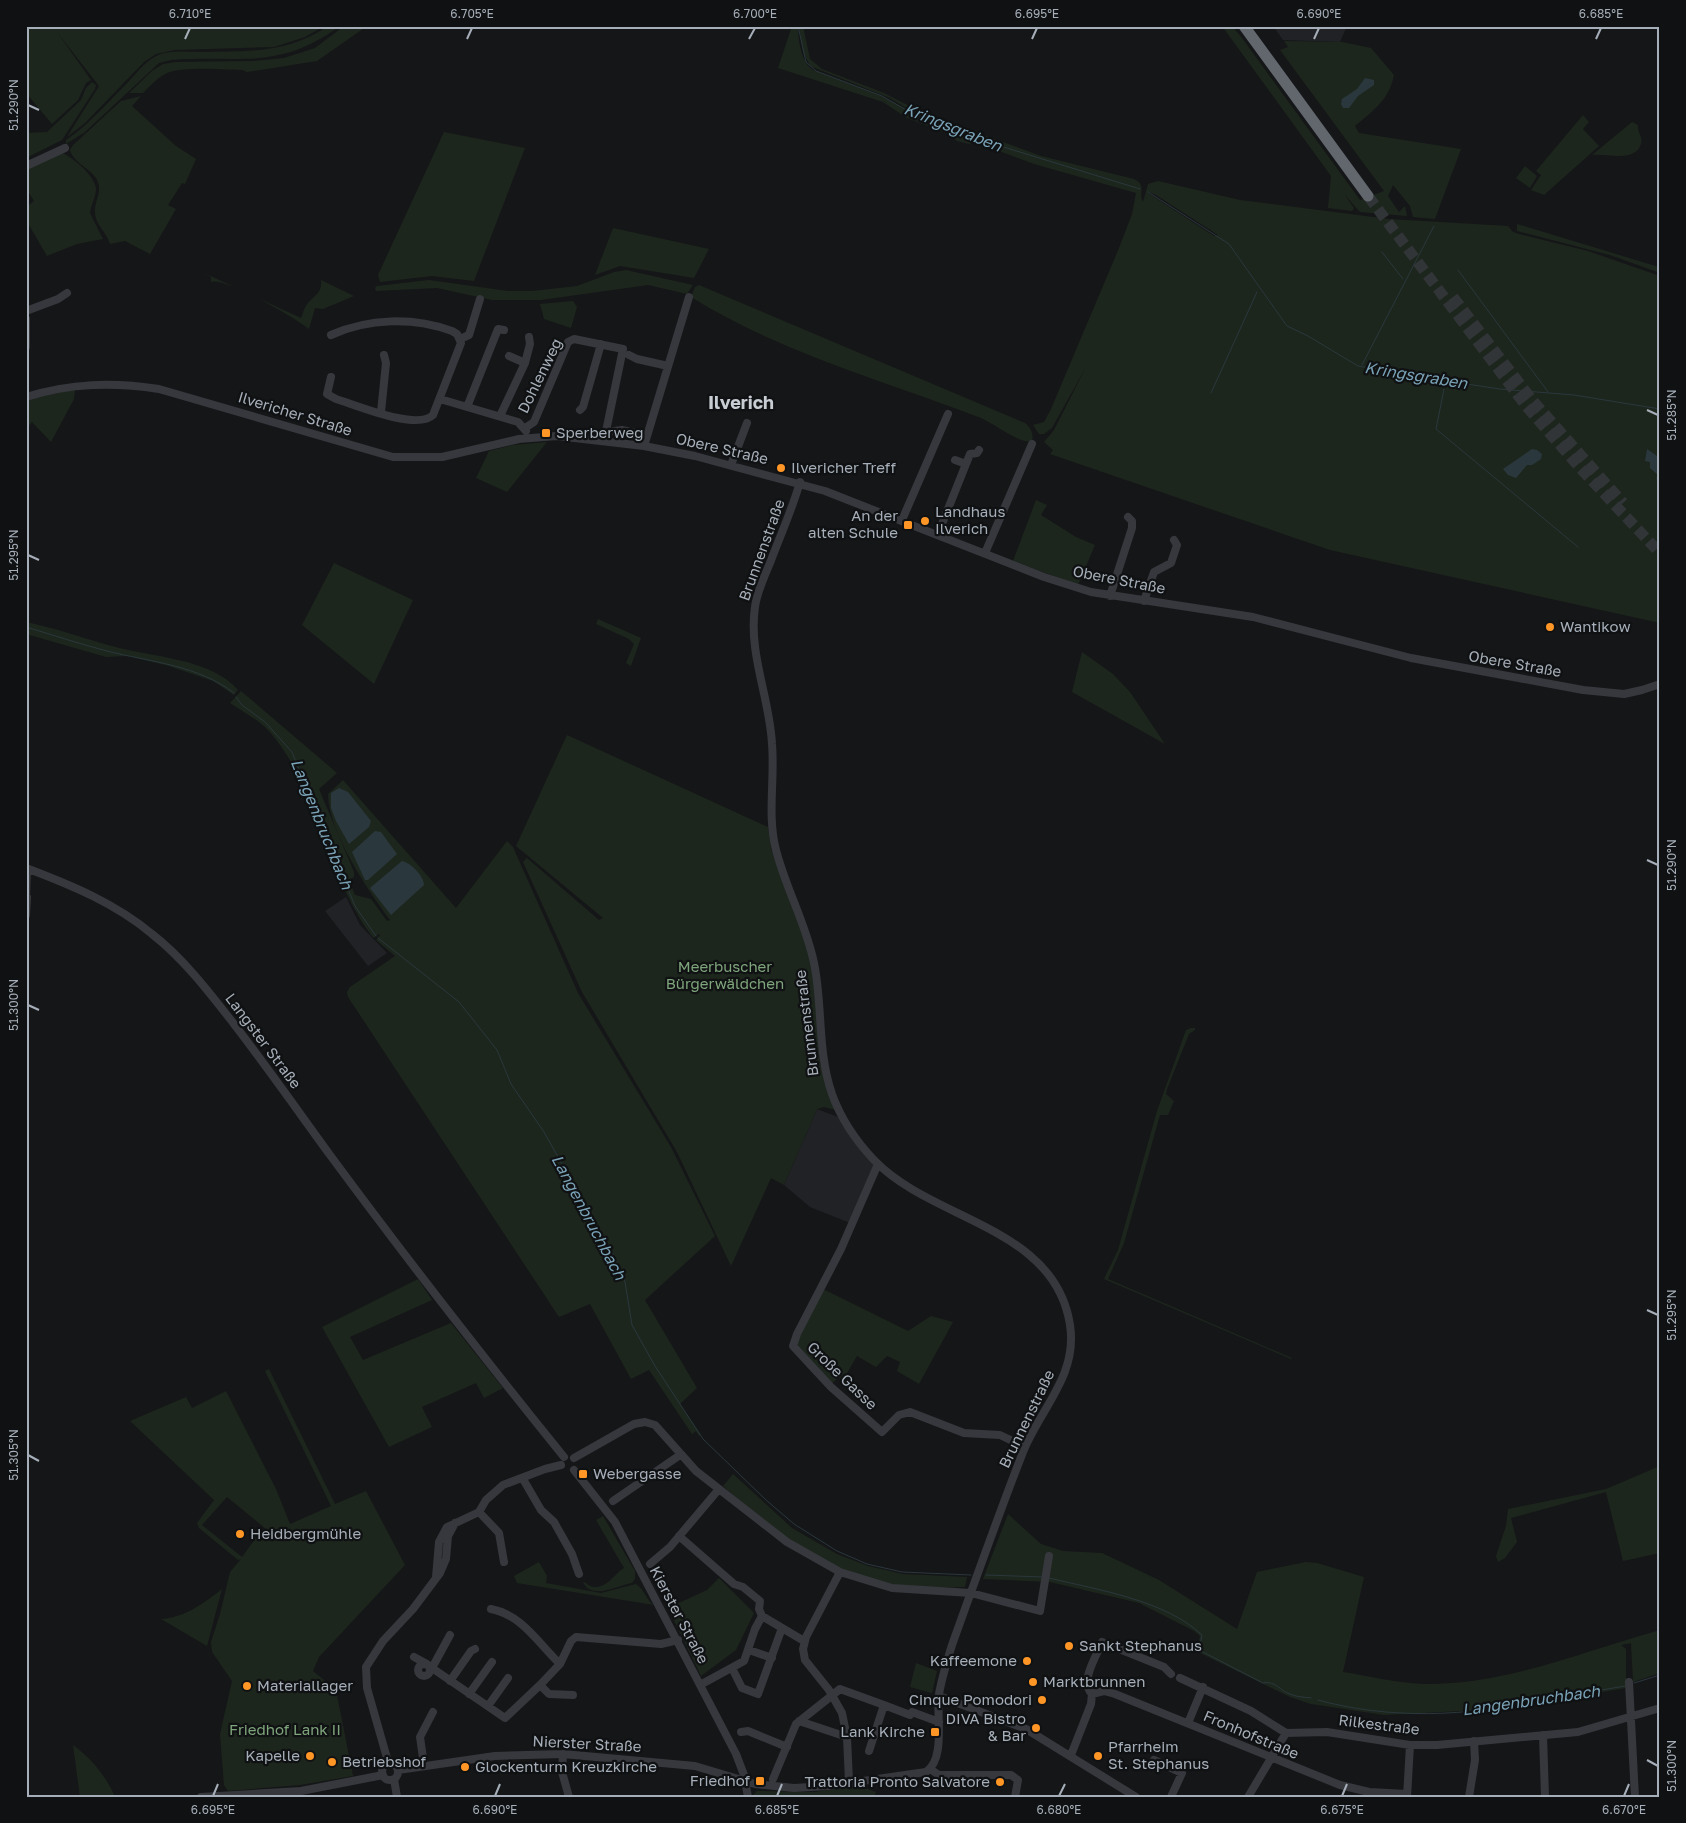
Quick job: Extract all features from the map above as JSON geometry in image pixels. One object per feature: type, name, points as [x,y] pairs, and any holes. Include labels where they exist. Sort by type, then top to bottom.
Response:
[{"type":"highway","points":[[1244,26],[1372,195],[1253,26]]},
{"type":"street","points":[[26,166],[66,148]]},
{"type":"street","points":[[26,311],[58,299],[67,293]]},
{"type":"street","points":[[644,446],[689,297]]},
{"type":"street","points":[[460,339],[469,335],[480,299]]},
{"type":"street","points":[[26,319],[26,347]]},
{"type":"street","points":[[331,335],[363,325],[402,321],[438,326],[452,331],[460,339],[460,349],[433,415],[428,420],[412,421],[327,394],[331,377]]},
{"type":"street","points":[[466,407],[498,329],[504,330]]},
{"type":"street","points":[[500,416],[524,364],[530,344],[529,337]]},
{"type":"street","name":"Dohlenweg","points":[[525,428],[534,422],[568,342],[574,339],[601,344]]},
{"type":"street","points":[[580,410],[583,407],[601,344],[623,349],[604,441]]},
{"type":"street","points":[[629,354],[637,359],[668,366]]},
{"type":"street","points":[[380,412],[386,363],[384,355]]},
{"type":"street","points":[[509,356],[524,364]]},
{"type":"street","name":"Ilvericher Straße","points":[[26,397],[76,384],[127,384],[160,389],[358,448],[405,458],[442,457],[527,438],[557,436]]},
{"type":"street","points":[[440,399],[518,422],[525,428],[527,438]]},
{"type":"street","points":[[902,520],[948,414]]},
{"type":"street","points":[[731,465],[747,423]]},
{"type":"street","points":[[614,431],[622,430],[647,436]]},
{"type":"street","name":"Obere Straße","points":[[557,436],[644,446],[800,482],[938,534],[1059,583],[1110,596],[1213,609],[1253,617],[1411,658],[1583,690],[1607,693],[1633,693],[1660,684]]},
{"type":"street","points":[[985,553],[1029,447],[1032,444]]},
{"type":"street","points":[[938,534],[970,454],[977,453],[979,450]]},
{"type":"street","points":[[955,460],[966,464]]},
{"type":"street","name":"Brunnenstraße","points":[[800,482],[755,607],[755,642],[772,745],[774,842],[813,959],[819,985],[823,1062],[831,1090],[850,1130],[878,1164],[916,1192],[991,1229],[1021,1248],[1045,1270],[1062,1298],[1071,1326],[1069,1359],[1062,1384],[1025,1447],[944,1670],[939,1696],[938,1750],[935,1762],[930,1769]]},
{"type":"street","points":[[1110,596],[1132,528],[1132,521],[1128,517]]},
{"type":"street","points":[[1144,601],[1154,572],[1171,563],[1176,545],[1174,540]]},
{"type":"street","name":"Langster Straße","points":[[26,916],[27,869],[79,888],[114,908],[151,933],[176,955],[204,986],[252,1047],[427,1286],[564,1457]]},
{"type":"street","name":"Große Gasse","points":[[878,1164],[841,1249],[797,1334],[794,1346],[830,1387],[882,1432],[899,1415],[910,1412],[964,1433],[1000,1435],[1025,1447]]},
{"type":"street","points":[[389,1764],[367,1688],[366,1667],[372,1656],[436,1579],[445,1562],[448,1536],[455,1523],[479,1512],[486,1500],[503,1485],[523,1479],[544,1469],[560,1465],[564,1457],[574,1458],[634,1424],[645,1422],[655,1425],[663,1431],[680,1455],[696,1471],[787,1542],[840,1572],[892,1588],[971,1593],[1040,1611],[1048,1556]]},
{"type":"street","points":[[613,1501],[680,1455]]},
{"type":"street","points":[[560,1465],[564,1471],[574,1470],[576,1464],[574,1458]]},
{"type":"street","name":"Kierster Straße","points":[[574,1470],[614,1522],[678,1640],[736,1754],[746,1781],[748,1797]]},
{"type":"street","points":[[523,1479],[541,1510],[554,1522],[572,1554],[579,1574]]},
{"type":"street","points":[[650,1564],[670,1548],[720,1489]]},
{"type":"street","points":[[479,1512],[499,1534],[504,1562]]},
{"type":"street","points":[[679,1536],[734,1584],[743,1587],[760,1601],[759,1610],[762,1616],[804,1641]]},
{"type":"street","points":[[840,1572],[804,1641],[803,1649],[805,1660],[832,1695],[842,1713],[846,1737],[849,1782]]},
{"type":"street","points":[[491,1609],[504,1611],[519,1620],[560,1664]]},
{"type":"street","points":[[700,1684],[744,1661],[755,1629],[762,1616]]},
{"type":"street","points":[[732,1668],[742,1688],[758,1694],[782,1628]]},
{"type":"street","points":[[430,1666],[450,1635]]},
{"type":"street","points":[[414,1657],[506,1718],[560,1664],[571,1641],[576,1638],[661,1644],[678,1640]]},
{"type":"street","points":[[1071,1755],[1091,1704],[1092,1696],[1086,1681],[1102,1642],[1164,1667],[1171,1674]]},
{"type":"street","points":[[450,1681],[471,1651],[475,1649]]},
{"type":"street","points":[[749,1650],[772,1658]]},
{"type":"street","points":[[470,1694],[492,1662]]},
{"type":"street","points":[[488,1706],[508,1678]]},
{"type":"street","points":[[1180,1678],[1203,1687],[1251,1711],[1286,1732],[1248,1797]]},
{"type":"street","points":[[1629,1682],[1635,1797]]},
{"type":"street","points":[[540,1685],[549,1694],[573,1696]]},
{"type":"street","points":[[1188,1724],[1203,1687]]},
{"type":"street","points":[[773,1779],[799,1721],[844,1688],[910,1716],[912,1712],[939,1722]]},
{"type":"street","name":"Fronhofstraße","points":[[1092,1696],[1104,1691],[1115,1694],[1340,1786],[1369,1792],[1407,1795]]},
{"type":"street","points":[[939,1696],[1026,1729],[1071,1755],[1136,1797]]},
{"type":"street","points":[[869,1751],[884,1705]]},
{"type":"street","name":"Rilkestraße","points":[[1286,1732],[1348,1734],[1410,1745],[1474,1741],[1578,1732],[1660,1708]]},
{"type":"street","points":[[424,1765],[420,1736],[433,1712]]},
{"type":"street","points":[[799,1721],[846,1737]]},
{"type":"street","points":[[741,1732],[748,1731],[787,1747]]},
{"type":"street","points":[[1544,1735],[1545,1797]]},
{"type":"street","points":[[1469,1797],[1475,1760],[1474,1741]]},
{"type":"street","points":[[1407,1795],[1410,1745]]},
{"type":"street","points":[[563,1754],[562,1772],[569,1797]]},
{"type":"street","name":"Nierster Straße","points":[[398,1770],[495,1756],[563,1754],[695,1766],[746,1781],[798,1788],[913,1776],[930,1769]]},
{"type":"street","points":[[1154,1760],[1182,1773],[1171,1797]]},
{"type":"street","points":[[389,1764],[395,1766],[398,1770],[394,1779],[397,1797]]},
{"type":"street","points":[[389,1764],[384,1768],[383,1775],[387,1780],[394,1779]]},
{"type":"street","points":[[930,1769],[939,1775],[1005,1774],[1015,1777],[1018,1784],[1015,1797]]},
{"type":"street","points":[[201,1797],[273,1794],[318,1788],[383,1775]]},
{"type":"shaded area","points":[[1273,26],[1347,26],[1340,42],[1283,40]]},
{"type":"shaded area","points":[[1365,78],[1374,80],[1374,85],[1358,96],[1349,108],[1343,108],[1341,104],[1342,99],[1357,89]]},
{"type":"shaded area","points":[[1532,449],[1542,454],[1541,459],[1532,465],[1527,465],[1516,478],[1508,475],[1503,469]]},
{"type":"shaded area","points":[[1647,449],[1660,458],[1660,480],[1656,479],[1658,475],[1650,468],[1650,462],[1645,461]]},
{"type":"shaded area","points":[[339,788],[348,792],[371,821],[369,827],[349,844],[331,808],[331,793]]},
{"type":"shaded area","points":[[375,831],[381,832],[397,854],[368,880],[365,880],[352,852]]},
{"type":"shaded area","points":[[402,861],[416,870],[422,878],[424,885],[391,915],[370,888]]},
{"type":"shaded area","points":[[346,897],[360,925],[387,953],[368,966],[325,911]]},
{"type":"shaded area","points":[[817,1109],[838,1117],[875,1165],[850,1223],[810,1207],[784,1185]]},
{"type":"green space","points":[[31,26],[324,26],[305,37],[274,47],[175,50],[156,54],[144,62],[85,123],[67,137],[99,86],[57,32],[91,80],[86,83],[78,100],[52,124],[26,93],[26,30]]},
{"type":"green space","points":[[328,26],[340,26],[318,40],[297,50],[278,55],[239,59],[171,60],[159,63],[85,132],[66,144],[66,140],[92,119],[143,66],[158,55],[173,52],[266,49],[297,42]]},
{"type":"green space","points":[[344,26],[367,26],[317,61],[247,72],[242,70],[204,69],[175,71],[160,77],[143,93],[129,93],[152,71],[163,64],[176,62],[254,61],[284,58],[315,48]]},
{"type":"green space","points":[[792,26],[798,26],[803,56],[806,62],[813,70],[881,96],[916,114],[890,98],[810,66],[803,52],[799,26],[803,26],[810,59],[822,69],[884,93],[919,111],[1041,156],[1134,179],[1141,186],[1143,202],[1148,184],[1158,181],[1240,200],[1389,219],[1508,226],[1513,232],[1519,234],[1588,251],[1660,276],[1660,623],[1330,550],[1050,454],[1053,450],[1044,442],[1054,430],[1086,367],[1052,428],[1044,434],[1039,434],[1033,425],[1044,422],[1051,409],[1119,248],[1132,214],[1136,193],[1034,164],[975,142],[969,144],[957,141],[949,134],[907,118],[883,102],[778,68]],"holes":[[[1148,193],[1156,195],[1218,235],[1214,236]]]},
{"type":"green space","points":[[1222,26],[1232,26],[1242,38],[1360,200],[1384,191],[1280,50],[1288,47],[1284,41],[1342,42],[1371,48],[1394,75],[1392,84],[1384,98],[1374,110],[1355,126],[1359,133],[1461,149],[1435,219],[1413,217],[1410,206],[1393,185],[1388,196],[1399,212],[1405,206],[1407,216],[1360,212],[1344,194],[1354,208],[1352,211],[1328,208],[1331,176]]},
{"type":"green space","points":[[92,82],[96,85],[95,89],[62,140],[26,158],[26,133],[47,132],[81,100],[86,88]]},
{"type":"green space","points":[[141,96],[132,106],[176,146],[196,159],[185,184],[182,183],[168,205],[176,209],[150,254],[125,241],[110,244],[96,217],[95,208],[99,187],[96,178],[74,158],[70,150],[73,145],[121,101]]},
{"type":"green space","points":[[1583,115],[1589,122],[1583,129],[1599,146],[1544,195],[1531,190],[1541,175],[1536,171]]},
{"type":"green space","points":[[1632,122],[1638,125],[1641,139],[1638,150],[1620,156],[1592,155]]},
{"type":"green space","points":[[444,132],[525,148],[474,281],[432,276],[380,282],[378,275]]},
{"type":"green space","points":[[61,152],[83,168],[95,184],[96,192],[90,213],[103,239],[77,244],[47,256],[26,220],[26,207],[34,201],[26,188],[26,168]]},
{"type":"green space","points":[[1525,166],[1537,176],[1530,188],[1516,178]]},
{"type":"green space","points":[[1517,224],[1659,267],[1660,273],[1610,255],[1517,231]]},
{"type":"green space","points":[[613,228],[709,249],[694,278],[620,266],[595,275]]},
{"type":"green space","points":[[626,270],[693,285],[687,294],[648,285],[541,300],[492,300],[437,288],[376,291],[375,288],[377,286],[429,280],[508,291],[532,291],[577,286],[614,272]]},
{"type":"green space","points":[[204,273],[229,285],[218,282],[211,282],[211,277]]},
{"type":"green space","points":[[321,280],[354,296],[323,309],[315,308],[309,329],[251,295],[301,318],[307,305],[321,288]]},
{"type":"green space","points":[[699,285],[1025,423],[1032,431],[1032,442],[1012,436],[981,418],[796,350],[760,334],[725,317],[691,297],[695,287]]},
{"type":"green space","points":[[573,301],[577,307],[571,328],[544,319],[540,304]]},
{"type":"green space","points":[[75,390],[74,399],[51,442],[32,422],[26,429],[26,399],[43,394]]},
{"type":"green space","points":[[547,442],[507,492],[476,478],[489,451],[513,445]]},
{"type":"green space","points":[[1036,500],[1047,505],[1041,515],[1076,537],[1095,545],[1078,585],[1013,561]]},
{"type":"green space","points":[[334,563],[413,600],[374,684],[302,625]]},
{"type":"green space","points":[[598,619],[641,638],[631,666],[626,663],[634,644],[629,639],[596,624]]},
{"type":"green space","points":[[26,622],[127,650],[196,665],[226,679],[238,690],[234,695],[213,681],[169,666],[128,656],[106,657],[26,634]]},
{"type":"green space","points":[[1082,652],[1113,674],[1130,692],[1165,744],[1072,692]]},
{"type":"green space","points":[[241,691],[337,773],[319,789],[354,872],[354,877],[349,880],[355,895],[371,899],[387,921],[390,920],[351,860],[335,826],[328,794],[343,780],[456,908],[507,841],[513,847],[578,993],[671,1147],[715,1236],[645,1300],[697,1388],[680,1404],[701,1435],[699,1436],[696,1431],[692,1434],[649,1370],[631,1379],[590,1304],[559,1317],[348,997],[347,992],[350,987],[395,956],[376,940],[379,934],[374,938],[371,935],[356,911],[343,885],[300,778],[285,753],[264,726],[230,703]]},
{"type":"green space","name":"Meerbuscher Bürgerwäldchen","points":[[567,735],[768,827],[771,849],[810,956],[816,990],[820,1063],[836,1110],[824,1107],[817,1109],[784,1185],[771,1178],[731,1266],[677,1152],[582,992],[523,862],[527,858],[599,920],[603,918],[516,846]]},
{"type":"green space","points":[[1195,1028],[1195,1030],[1189,1034],[1167,1089],[1166,1094],[1174,1101],[1168,1115],[1160,1115],[1124,1243],[1108,1279],[1291,1359],[1104,1279],[1118,1250],[1157,1111],[1186,1030]]},
{"type":"green space","points":[[418,1279],[432,1300],[350,1337],[363,1360],[451,1323],[503,1388],[484,1398],[476,1383],[422,1407],[432,1427],[389,1447],[322,1327]]},
{"type":"green space","points":[[823,1289],[908,1331],[931,1316],[953,1322],[919,1384],[897,1371],[900,1362],[887,1356],[876,1367],[857,1356],[843,1380],[838,1377],[831,1385],[798,1346],[798,1337]]},
{"type":"green space","name":"Friedhof Lank II","points":[[269,1369],[335,1504],[366,1491],[405,1565],[319,1657],[313,1671],[336,1690],[353,1776],[300,1785],[228,1791],[224,1785],[220,1734],[232,1681],[212,1652],[211,1642],[230,1572],[241,1559],[238,1560],[199,1528],[197,1523],[214,1500],[130,1421],[186,1397],[192,1408],[226,1391],[276,1489],[290,1524],[331,1506],[265,1371]],"holes":[[[227,1497],[271,1533],[255,1539],[242,1557],[202,1525]]]},
{"type":"green space","points":[[1660,1466],[1660,1553],[1623,1561],[1606,1492],[1511,1518],[1517,1542],[1505,1558],[1498,1562],[1496,1556],[1506,1526],[1508,1509],[1606,1489]]},
{"type":"green space","points":[[733,1474],[792,1528],[837,1554],[868,1566],[903,1574],[967,1577],[965,1587],[919,1588],[892,1586],[868,1580],[845,1571],[801,1548],[741,1502],[723,1486]]},
{"type":"green space","points":[[1008,1514],[1041,1544],[1063,1551],[1102,1553],[1159,1580],[1237,1629],[1257,1572],[1306,1562],[1317,1563],[1364,1577],[1343,1672],[1423,1684],[1454,1683],[1484,1679],[1543,1666],[1660,1630],[1660,1673],[1633,1682],[1631,1643],[1621,1645],[1626,1649],[1626,1688],[1543,1702],[1537,1700],[1498,1709],[1384,1715],[1311,1704],[1290,1697],[1200,1653],[1197,1650],[1200,1636],[1194,1631],[1139,1603],[1050,1582],[983,1579]]},
{"type":"green space","points":[[603,1516],[635,1571],[635,1579],[632,1583],[599,1591],[587,1588],[583,1582],[593,1587],[598,1587],[624,1568],[596,1520]]},
{"type":"green space","points":[[539,1562],[547,1576],[546,1583],[601,1593],[636,1584],[654,1605],[517,1583],[514,1576]]},
{"type":"green space","points":[[719,1578],[754,1613],[736,1650],[701,1676],[668,1608],[707,1590]]},
{"type":"green space","points":[[222,1589],[207,1646],[161,1619],[186,1613]]},
{"type":"green space","points":[[916,1663],[937,1671],[932,1693],[910,1687]]},
{"type":"green space","points":[[73,1745],[86,1755],[97,1768],[115,1797],[80,1797]]},
{"type":"green space","points":[[860,1786],[876,1792],[874,1797],[752,1796],[757,1791],[814,1792]]},
{"type":"waterway","name":"Kringsgraben","points":[[798,26],[806,62],[816,71],[882,96],[915,115],[997,145],[1140,189]]},
{"type":"waterway","name":"Kringsgraben","points":[[1148,192],[1229,244],[1287,326],[1308,336],[1358,366],[1500,389],[1574,395],[1660,409]]},
{"type":"waterway","points":[[1362,365],[1434,226]]},
{"type":"waterway","points":[[1382,252],[1403,279]]},
{"type":"waterway","points":[[1458,270],[1548,392]]},
{"type":"waterway","points":[[1211,393],[1257,292]]},
{"type":"waterway","points":[[1444,389],[1436,429],[1578,547]]},
{"type":"waterway","name":"Langenbruchbach","points":[[26,627],[107,651],[189,670],[205,676],[234,693]]},
{"type":"waterway","name":"Langenbruchbach","points":[[236,697],[242,705],[265,722],[292,752],[355,906],[376,936]]},
{"type":"waterway","name":"Langenbruchbach","points":[[378,938],[459,1002],[497,1050],[511,1084],[544,1132],[616,1260],[625,1282],[632,1325],[655,1366],[703,1439],[766,1500],[794,1524],[837,1551],[867,1564],[902,1572],[971,1575]]},
{"type":"waterway","name":"Langenbruchbach","points":[[986,1575],[1043,1577]]},
{"type":"waterway","name":"Langenbruchbach","points":[[1049,1578],[1130,1598],[1169,1613],[1187,1623],[1202,1635],[1199,1649],[1201,1651],[1263,1683],[1274,1684],[1286,1693],[1311,1698]]},
{"type":"waterway","name":"Langenbruchbach","points":[[1634,1683],[1660,1675]]},
{"type":"waterway","name":"Langenbruchbach","points":[[1318,1700],[1372,1711],[1428,1714],[1485,1709],[1512,1705],[1538,1698],[1543,1700],[1625,1686]]},
{"type":"tunnel","points":[[1368,196],[1526,406],[1581,469],[1660,553]]},
{"type":"tunnel","points":[[1453,297],[1533,401],[1623,503]]},
{"type":"place","name":"Sperberweg","points":[[546,433]]},
{"type":"place","name":"Ilvericher Treff","points":[[781,468]]},
{"type":"place","name":"Landhaus Ilverich","points":[[925,521]]},
{"type":"place","name":"An der alten Schule","points":[[908,525]]},
{"type":"place","name":"Wantikow","points":[[1550,627]]},
{"type":"place","name":"Webergasse","points":[[583,1474]]},
{"type":"place","name":"Heidbergmühle","points":[[240,1534]]},
{"type":"place","name":"Sankt Stephanus","points":[[1069,1646]]},
{"type":"place","name":"Kaffeemone","points":[[1027,1661]]},
{"type":"place","name":"Marktbrunnen","points":[[1033,1682]]},
{"type":"place","name":"Materiallager","points":[[247,1686]]},
{"type":"place","name":"Cinque Pomodori","points":[[1042,1700]]},
{"type":"place","name":"DIVA Bistro & Bar","points":[[1036,1728]]},
{"type":"place","name":"Lank Kirche","points":[[935,1732]]},
{"type":"place","name":"Kapelle","points":[[310,1756]]},
{"type":"place","name":"Pfarrheim St. Stephanus","points":[[1098,1756]]},
{"type":"place","name":"Betriebshof","points":[[332,1762]]},
{"type":"place","name":"Glockenturm Kreuzkirche","points":[[465,1767]]},
{"type":"place","name":"Friedhof","points":[[760,1781]]},
{"type":"place","name":"Trattoria Pronto Salvatore","points":[[1000,1782]]},
{"type":"district","name":"Ilverich","points":[[741,403]]}]
